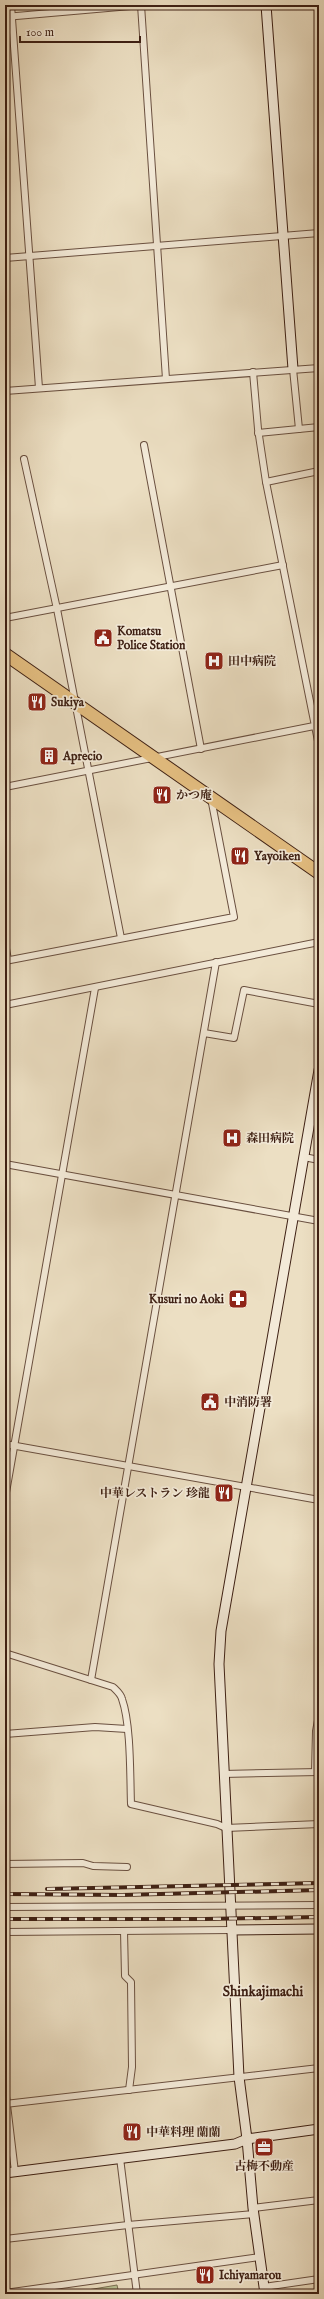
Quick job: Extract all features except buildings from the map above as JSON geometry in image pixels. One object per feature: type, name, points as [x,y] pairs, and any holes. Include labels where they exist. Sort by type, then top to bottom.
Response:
[{"type":"highway","points":[[5,654],[319,873]]},
{"type":"street","points":[[11,5],[38,388]]},
{"type":"street","points":[[5,17],[141,5],[166,379]]},
{"type":"street","points":[[266,5],[293,369],[299,429]]},
{"type":"street","points":[[5,258],[319,233]]},
{"type":"street","points":[[5,391],[319,368]]},
{"type":"street","points":[[253,372],[258,433],[266,482],[317,726],[319,746]]},
{"type":"street","points":[[258,433],[319,427]]},
{"type":"street","points":[[144,445],[172,585],[201,749]]},
{"type":"street","points":[[24,459],[57,609],[121,938]]},
{"type":"street","points":[[266,482],[319,471]]},
{"type":"street","points":[[5,618],[283,565]]},
{"type":"street","points":[[5,786],[154,759],[317,726]]},
{"type":"street","points":[[5,943],[7,960],[234,917],[210,796]]},
{"type":"street","points":[[5,1005],[319,942]]},
{"type":"street","points":[[91,1680],[130,1466],[216,962]]},
{"type":"street","points":[[5,1498],[95,988]]},
{"type":"street","points":[[204,1033],[234,1038],[244,990],[319,1004]]},
{"type":"street","points":[[319,1070],[221,1631],[219,1664],[223,1774],[239,2077],[259,2257],[265,2290],[319,2279]]},
{"type":"street","points":[[304,1157],[319,1160]]},
{"type":"street","points":[[5,1164],[319,1221]]},
{"type":"street","points":[[5,1444],[319,1500]]},
{"type":"street","points":[[5,1653],[113,1687],[122,1698],[127,1728],[131,1804],[217,1824],[226,1828],[319,1824]]},
{"type":"street","points":[[223,1774],[317,1772],[316,1731],[319,1715]]},
{"type":"street","points":[[5,1734],[95,1727],[127,1728]]},
{"type":"street","points":[[5,1864],[83,1863],[92,1866],[127,1867]]},
{"type":"street","points":[[5,1907],[319,1905]]},
{"type":"street","points":[[5,1932],[319,1930]]},
{"type":"street","points":[[124,1931],[125,1976],[131,1982],[132,2067],[129,2090]]},
{"type":"street","points":[[6,2104],[319,2068]]},
{"type":"street","points":[[5,2088],[15,2172]]},
{"type":"street","points":[[5,2173],[235,2144],[247,2139],[319,2129]]},
{"type":"street","points":[[120,2158],[137,2294]]},
{"type":"street","points":[[5,2239],[254,2211],[319,2200]]},
{"type":"street","points":[[5,2294],[259,2257]]},
{"type":"green space","points":[[117,2285],[119,2294],[64,2294]]},
{"type":"railway","points":[[47,1889],[319,1883]]},
{"type":"railway","points":[[5,1894],[122,1895],[319,1890]]},
{"type":"railway","points":[[5,1919],[205,1919],[319,1917]]},
{"type":"place","name":"Komatsu Police Station","points":[[103,638]]},
{"type":"place","name":"田中病院","points":[[214,661]]},
{"type":"place","name":"Sukiya","points":[[37,702]]},
{"type":"place","name":"Aprecio","points":[[49,756]]},
{"type":"place","name":"かつ庵","points":[[162,795]]},
{"type":"place","name":"Yayoiken","points":[[240,856]]},
{"type":"place","name":"森田病院","points":[[232,1138]]},
{"type":"place","name":"Kusuri no Aoki","points":[[238,1299]]},
{"type":"place","name":"中消防署","points":[[210,1402]]},
{"type":"place","name":"中華レストラン 珍龍","points":[[224,1493]]},
{"type":"place","name":"中華料理 蘭蘭","points":[[132,2132]]},
{"type":"place","name":"古梅不動産","points":[[264,2147]]},
{"type":"place","name":"Ichiyamarou","points":[[205,2275]]},
{"type":"district","name":"Shinkajimachi","points":[[263,1991]]}]
